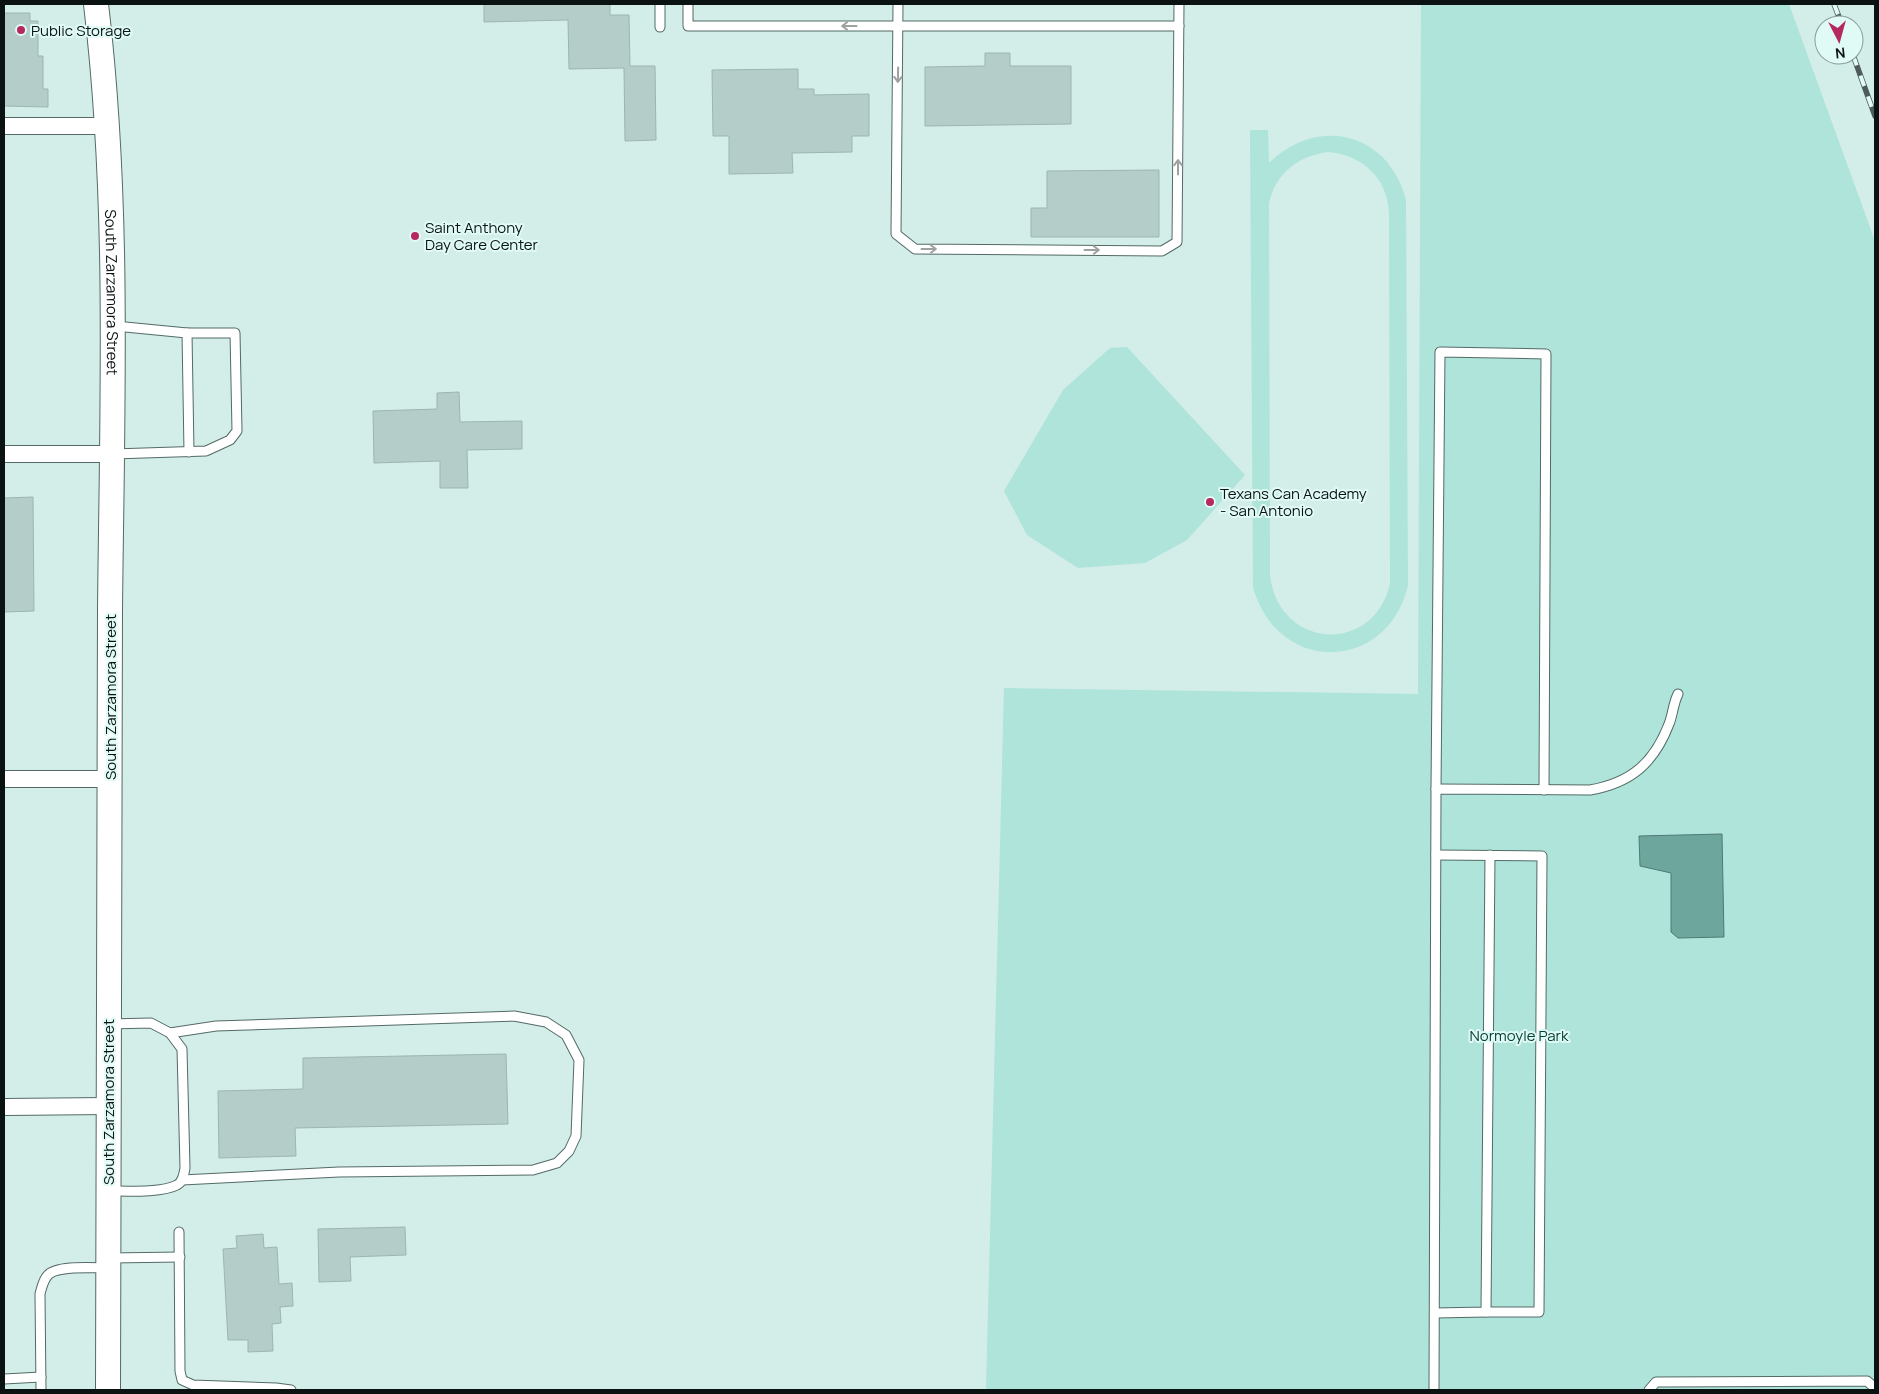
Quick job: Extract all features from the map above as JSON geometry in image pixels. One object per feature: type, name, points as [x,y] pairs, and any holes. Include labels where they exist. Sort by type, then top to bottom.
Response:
[{"type":"main road","name":"South Zarzamora Street","points":[[96,4],[104,63],[112,225],[108,1390]]},
{"type":"street","points":[[4,126],[107,126]]},
{"type":"street","points":[[4,454],[112,454]]},
{"type":"street","points":[[4,779],[109,779]]},
{"type":"street","points":[[4,1107],[108,1106]]},
{"type":"lane","points":[[660,4],[660,27]]},
{"type":"lane","points":[[688,4],[688,26],[1179,26]]},
{"type":"lane","points":[[898,4],[896,234],[915,249],[1152,251],[1162,251],[1177,242],[1179,4]]},
{"type":"lane","points":[[112,325],[187,333],[235,333],[237,431],[230,440],[206,451],[112,454]]},
{"type":"lane","points":[[187,333],[189,452]]},
{"type":"lane","points":[[1434,1390],[1440,352],[1546,354],[1544,790]]},
{"type":"lane","points":[[1436,789],[1590,790],[1607,787],[1623,781],[1638,772],[1659,746],[1668,727],[1678,694]]},
{"type":"lane","points":[[1435,1312],[1539,1312],[1542,856],[1436,855]]},
{"type":"lane","points":[[1486,1312],[1490,855]]},
{"type":"lane","points":[[170,1033],[216,1026],[514,1016],[546,1022],[566,1035],[579,1060],[576,1136],[569,1151],[557,1163],[533,1170],[339,1172],[182,1180]]},
{"type":"lane","points":[[108,1024],[151,1023],[170,1033],[182,1049],[185,1168],[182,1180],[177,1185],[150,1191],[108,1191]]},
{"type":"lane","points":[[179,1232],[180,1371],[182,1380],[193,1385],[291,1390]]},
{"type":"lane","points":[[41,1390],[40,1294],[43,1282],[49,1273],[58,1269],[180,1257]]},
{"type":"lane","points":[[4,1379],[41,1377]]},
{"type":"lane","points":[[1648,1390],[1656,1382],[1867,1381],[1875,1388]]},
{"type":"green space","name":"Normoyle Park","points":[[1421,4],[1789,4],[1875,241],[1875,1390],[986,1390],[1004,688],[1418,694]]},
{"type":"green space","points":[[1250,130],[1268,130],[1269,163],[1288,148],[1308,139],[1329,136],[1349,138],[1368,146],[1384,159],[1397,177],[1406,200],[1408,586],[1396,615],[1378,636],[1356,648],[1331,652],[1307,648],[1284,636],[1266,616],[1253,587]],"holes":[[[1328,152],[1341,154],[1362,163],[1371,170],[1384,189],[1389,212],[1390,584],[1380,607],[1365,623],[1347,632],[1327,634],[1307,629],[1290,618],[1277,600],[1270,575],[1269,203],[1277,183],[1298,162],[1317,154]]]},
{"type":"green space","points":[[1127,347],[1245,475],[1187,540],[1145,563],[1078,568],[1027,535],[1004,491],[1063,390],[1110,348]]},
{"type":"shaded area","points":[[1722,834],[1724,937],[1678,938],[1671,932],[1671,873],[1640,866],[1639,836]]},
{"type":"building","points":[[484,4],[610,4],[610,15],[629,15],[630,66],[655,66],[656,140],[625,141],[624,68],[569,69],[568,20],[484,22]]},
{"type":"building","points":[[4,13],[30,13],[30,21],[38,21],[38,56],[43,56],[43,89],[48,89],[48,107],[4,106]]},
{"type":"building","points":[[985,53],[1010,53],[1010,66],[1071,66],[1071,124],[925,126],[925,67],[985,66]]},
{"type":"building","points":[[798,69],[798,89],[814,89],[814,95],[869,94],[869,136],[852,136],[852,152],[792,153],[793,173],[729,174],[729,136],[713,136],[712,70]]},
{"type":"building","points":[[1159,170],[1159,237],[1031,237],[1031,208],[1047,208],[1047,171]]},
{"type":"building","points":[[459,392],[460,422],[522,421],[522,449],[467,450],[468,488],[440,488],[440,461],[374,463],[373,411],[437,409],[437,393]]},
{"type":"building","points":[[33,497],[34,611],[4,612],[4,498]]},
{"type":"building","points":[[506,1054],[508,1124],[295,1128],[296,1156],[219,1158],[218,1091],[303,1089],[303,1058]]},
{"type":"building","points":[[405,1227],[406,1255],[350,1257],[351,1281],[319,1282],[318,1229]]},
{"type":"building","points":[[263,1234],[264,1248],[277,1247],[279,1284],[292,1283],[293,1306],[280,1307],[281,1323],[272,1324],[273,1351],[248,1352],[248,1340],[228,1340],[223,1249],[237,1248],[236,1236]]},
{"type":"railway","points":[[1834,4],[1838,15]]},
{"type":"railway","points":[[1857,65],[1875,116]]},
{"type":"place","name":"Public Storage","points":[[21,30]]},
{"type":"place","name":"Saint Anthony Day Care Center","points":[[415,236]]},
{"type":"place","name":"Texans Can Academy - San Antonio","points":[[1210,502]]}]
